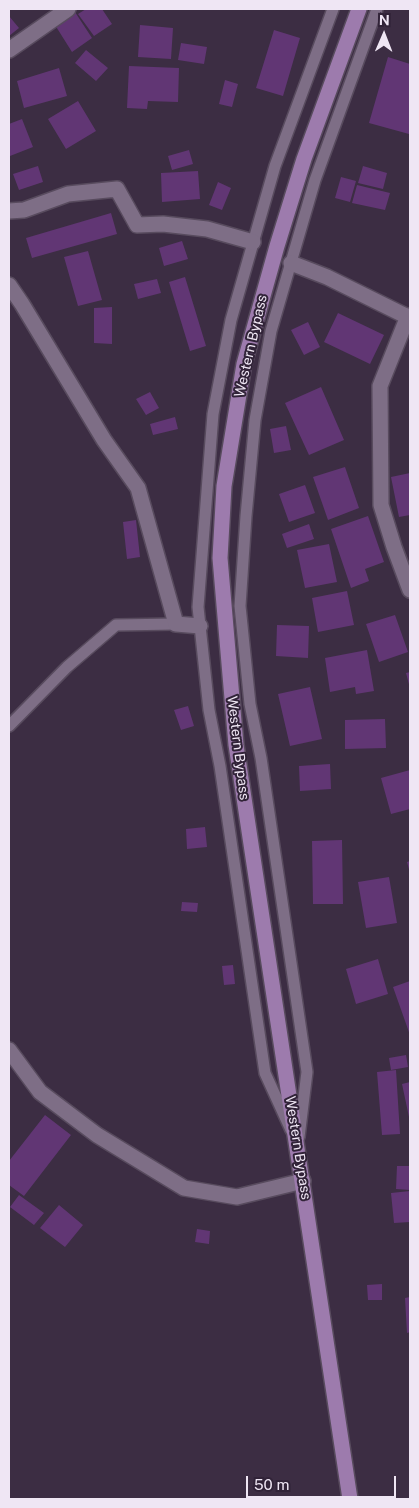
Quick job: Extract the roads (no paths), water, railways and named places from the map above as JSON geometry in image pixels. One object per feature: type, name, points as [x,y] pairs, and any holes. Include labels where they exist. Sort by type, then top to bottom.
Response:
[{"type":"main road","name":"Western Bypass","points":[[350,1499],[236,745],[220,558],[223,496],[244,364],[304,159],[359,9]]},
{"type":"street","points":[[9,50],[68,9]]},
{"type":"street","points":[[9,212],[24,210],[68,194],[117,189],[137,225],[163,224],[207,230],[253,242]]},
{"type":"street","points":[[291,263],[327,277],[409,317],[380,386],[381,505],[410,590]]},
{"type":"street","points":[[9,285],[104,440],[138,488],[176,624],[200,626]]},
{"type":"street","points":[[9,1050],[40,1092],[97,1135],[184,1188],[237,1198],[303,1181]]},
{"type":"lane","points":[[298,1146],[265,1073],[221,775],[209,710],[200,626],[199,588],[213,414],[230,320],[275,166],[333,9]]},
{"type":"lane","points":[[298,1146],[307,1072],[271,825],[250,704],[240,606],[254,420],[271,330],[315,180],[377,9]]},
{"type":"lane","points":[[9,726],[67,667],[116,625],[176,624]]}]
